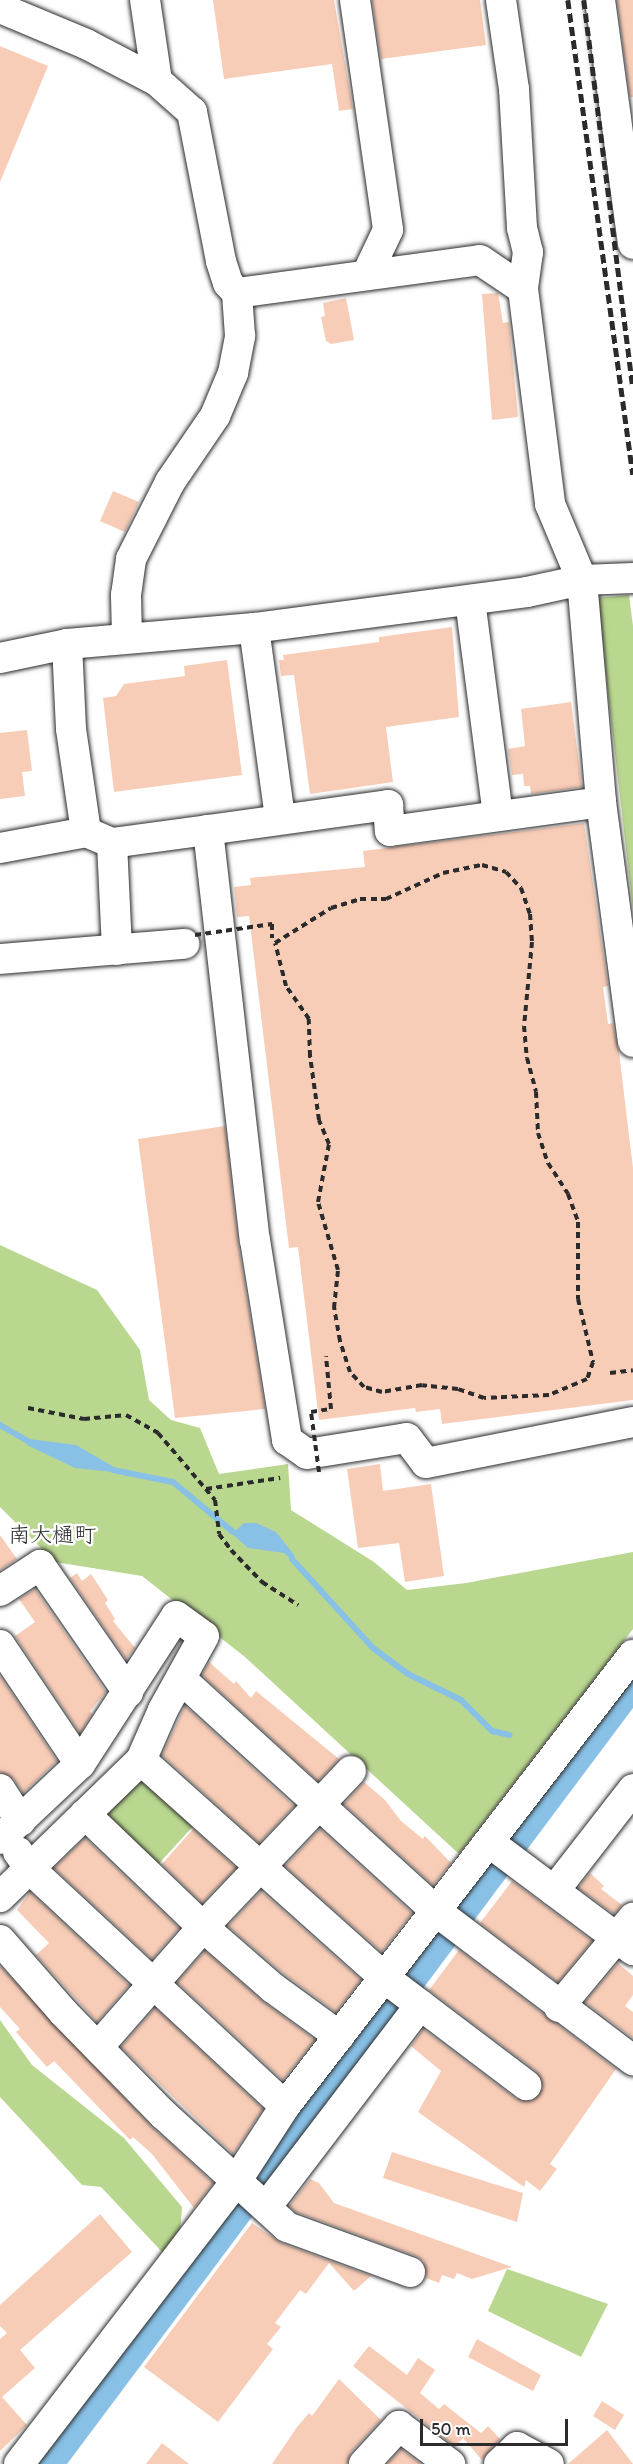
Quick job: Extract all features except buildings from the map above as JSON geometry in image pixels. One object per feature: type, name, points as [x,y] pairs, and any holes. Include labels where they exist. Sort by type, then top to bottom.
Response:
[{"type":"street","points":[[145,0],[158,81]]},
{"type":"street","points":[[355,0],[388,230],[416,267]]},
{"type":"street","points":[[501,0],[514,89],[522,228],[528,252],[522,289],[550,504],[582,580],[601,802],[633,1042]]},
{"type":"street","points":[[600,0],[633,244]]},
{"type":"street","points":[[0,8],[86,44],[158,81],[192,112],[221,261],[228,283],[237,293],[240,336],[233,373],[215,416],[170,482],[131,559],[126,595],[127,637]]},
{"type":"street","points":[[237,293],[368,272],[480,260],[522,228]]},
{"type":"street","points":[[368,272],[388,230]]},
{"type":"street","points":[[480,260],[522,289]]},
{"type":"street","points":[[0,658],[67,644],[127,637],[254,628],[470,600],[582,580],[633,578]]},
{"type":"street","points":[[470,600],[498,815]]},
{"type":"street","points":[[254,628],[280,819]]},
{"type":"street","points":[[67,644],[71,729],[99,838],[117,950]]},
{"type":"street","points":[[0,848],[208,830],[388,805],[390,831],[601,802]]},
{"type":"street","points":[[208,830],[255,1240],[287,1440],[307,1454],[407,1438],[426,1464],[633,1422]]},
{"type":"street","points":[[0,959],[117,950],[189,940]]},
{"type":"street","points":[[0,1591],[40,1565],[128,1692]]},
{"type":"street","points":[[0,1897],[141,1760],[204,1636],[176,1616],[80,1764],[10,1832]]},
{"type":"street","points":[[0,1645],[80,1764]]},
{"type":"street","points":[[19,2464],[237,2180],[285,2106],[386,1979],[633,1655]]},
{"type":"street","points":[[181,1679],[437,1912],[559,2007],[633,2060]]},
{"type":"street","points":[[141,1760],[259,1868],[386,1979],[526,2085]]},
{"type":"street","points":[[98,2047],[154,1986],[203,1927],[351,1771]]},
{"type":"street","points":[[0,1789],[10,1832],[30,1869],[285,2106]]},
{"type":"street","points":[[554,1891],[633,1789]]},
{"type":"street","points":[[85,1814],[203,1927],[273,1988],[339,2036]]},
{"type":"street","points":[[490,1843],[554,1891],[628,1935],[559,2007]]},
{"type":"street","points":[[0,1940],[98,2047],[287,2227],[410,2272]]},
{"type":"street","points":[[267,2206],[420,2005]]},
{"type":"street","points":[[364,2464],[399,2426],[450,2464]]},
{"type":"street","points":[[500,2464],[517,2447],[549,2464]]},
{"type":"path","points":[[189,940],[272,924],[274,940],[286,986],[309,1019],[310,1056],[319,1120],[329,1144],[318,1202],[338,1269],[334,1308],[350,1372],[364,1387],[382,1392],[422,1385],[458,1389],[484,1398],[549,1395],[587,1379],[593,1362],[578,1299],[578,1222],[568,1194],[548,1163],[538,1132],[536,1092],[527,1058],[524,1015],[532,942],[530,914],[520,888],[506,872],[482,865],[443,873],[386,899],[360,899],[331,908],[274,940]]},
{"type":"path","points":[[319,1472],[311,1412],[331,1409],[326,1356]]},
{"type":"path","points":[[610,1373],[633,1370]]},
{"type":"path","points":[[28,1408],[84,1419],[126,1415],[158,1433],[215,1500],[219,1534],[238,1559],[262,1582],[298,1605]]},
{"type":"path","points":[[206,1489],[280,1478]]},
{"type":"green space","points":[[629,595],[633,626],[633,909],[597,598]]},
{"type":"green space","points":[[0,1245],[97,1290],[140,1350],[149,1400],[171,1420],[200,1428],[219,1474],[288,1464],[291,1510],[374,1562],[407,1590],[466,1583],[633,1552],[633,1629],[459,1854],[245,1657],[142,1576],[55,1562],[0,1507]]},
{"type":"green space","points":[[146,1774],[198,1821],[153,1870],[102,1814]]},
{"type":"green space","points":[[0,2020],[32,2065],[124,2138],[182,2207],[180,2233],[164,2254],[101,2187],[82,2185],[0,2097]]},
{"type":"green space","points":[[507,2269],[608,2304],[581,2357],[488,2311]]},
{"type":"water","points":[[29,1439],[76,1445],[114,1467],[113,1472],[75,1468],[27,1445]]},
{"type":"water","points":[[244,1523],[256,1523],[276,1532],[295,1556],[291,1559],[284,1553],[248,1548],[232,1534]]},
{"type":"water","points":[[633,1671],[633,1708],[67,2464],[33,2464],[246,2177]]},
{"type":"waterway","points":[[0,1425],[29,1442]]},
{"type":"waterway","points":[[113,1470],[173,1482],[233,1532]]},
{"type":"waterway","points":[[292,1559],[373,1648],[408,1674],[461,1700],[492,1731],[510,1735]]},
{"type":"railway","points":[[568,0],[633,475]]},
{"type":"railway","points":[[584,0],[633,388]]},
{"type":"district","name":"南大樋町","points":[[52,1535]]}]
